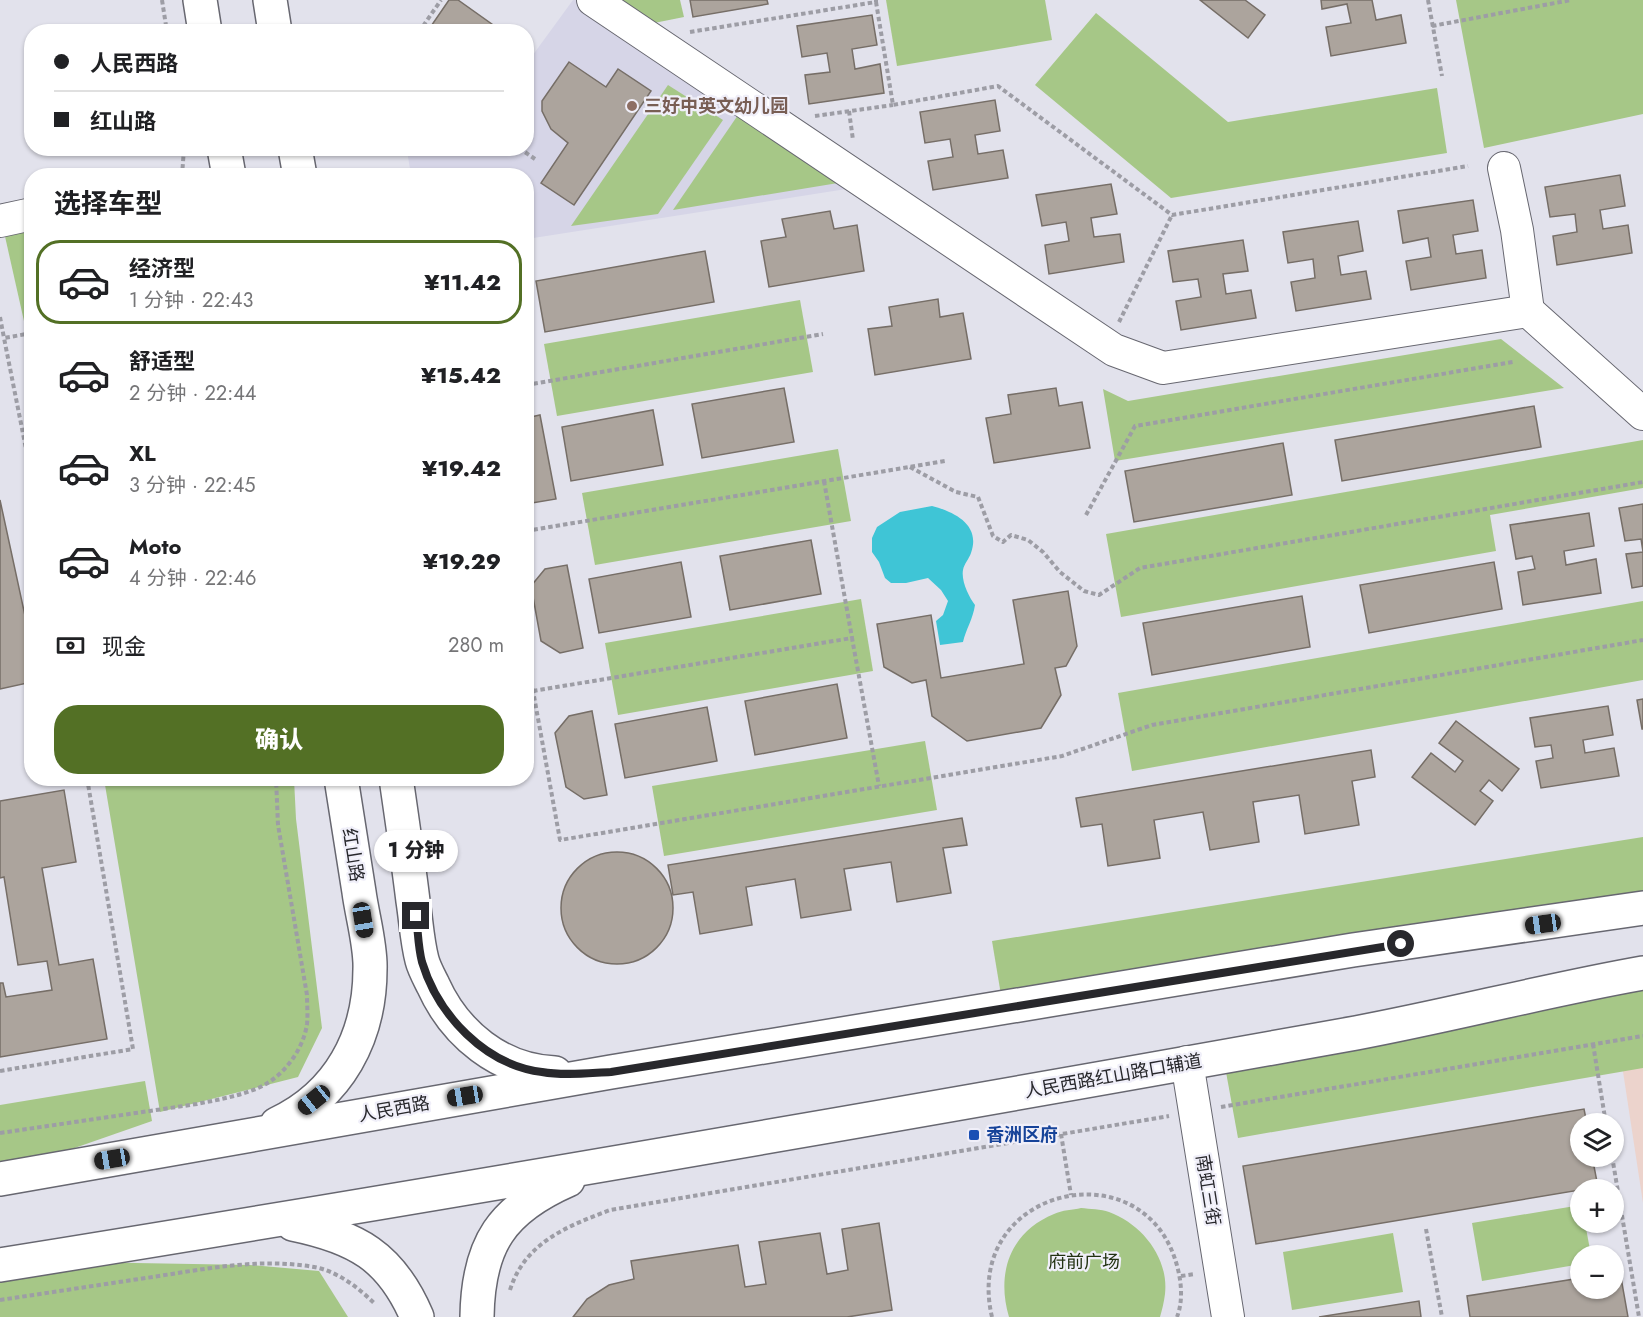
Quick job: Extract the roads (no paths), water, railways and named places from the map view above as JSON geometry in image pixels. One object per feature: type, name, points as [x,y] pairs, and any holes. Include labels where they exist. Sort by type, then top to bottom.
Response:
[{"type":"main road","points":[[200,0],[204,24]]},
{"type":"main road","points":[[270,0],[274,24]]},
{"type":"main road","name":"红山路","points":[[247,1136],[304,1109],[325,1091],[339,1075],[353,1050],[361,1028],[370,968],[342,786]]},
{"type":"main road","points":[[397,786],[422,961],[438,996],[453,1020],[472,1040],[513,1065],[542,1072],[611,1072]]},
{"type":"main road","name":"人民西路","points":[[0,1179],[611,1072],[1353,950],[1643,908]]},
{"type":"main road","name":"人民西路红山路口辅道","points":[[621,1162],[1363,1031],[1643,973]]},
{"type":"main road","points":[[0,1265],[621,1162]]},
{"type":"main road","points":[[477,1317],[481,1272],[489,1247],[501,1226],[520,1206],[545,1190],[578,1175],[621,1162]]},
{"type":"main road","points":[[265,1222],[292,1223],[315,1228],[358,1245],[380,1261],[398,1280],[417,1317]]},
{"type":"street","points":[[593,0],[1114,350],[1163,368],[1528,311]]},
{"type":"street","points":[[1504,168],[1517,230],[1528,311],[1643,414]]},
{"type":"street","points":[[0,221],[24,216]]},
{"type":"street","name":"南虹三街","points":[[1187,1062],[1228,1317]]},
{"type":"water","points":[[932,506],[964,521],[972,535],[971,553],[964,568],[963,579],[975,605],[963,642],[940,645],[936,621],[943,615],[948,601],[941,590],[928,578],[906,583],[891,583],[885,578],[872,552],[872,538],[877,527],[900,512]]},
{"type":"place","name":"三好中英文幼儿园","points":[[632,106]]},
{"type":"place","name":"香洲区府","points":[[974,1135]]},
{"type":"park label","name":"府前广场","points":[[1084,1262]]}]
